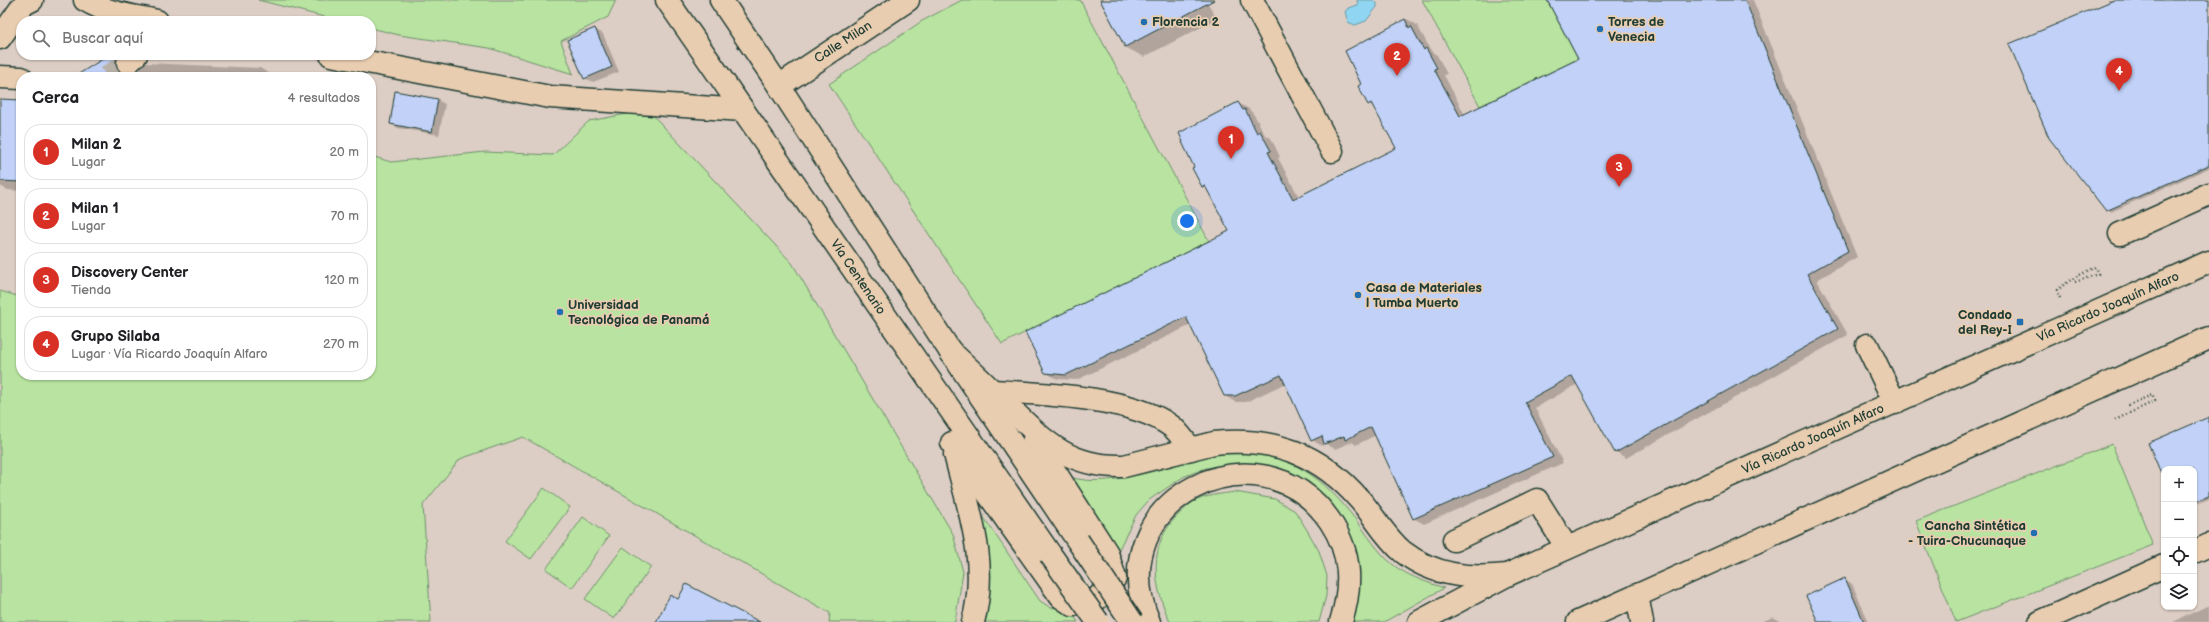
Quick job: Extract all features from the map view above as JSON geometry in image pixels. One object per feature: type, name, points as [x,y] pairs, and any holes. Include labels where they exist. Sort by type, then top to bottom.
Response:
[{"type":"main road","points":[[0,38],[24,4],[32,0]]},
{"type":"main road","points":[[84,0],[102,9],[126,16]]},
{"type":"main road","name":"Vía Centenario","points":[[667,0],[920,368],[1098,622]]},
{"type":"main road","points":[[721,0],[779,86],[950,351],[1132,622]]},
{"type":"main road","name":"Calle Milan","points":[[779,86],[908,0]]},
{"type":"main road","points":[[1252,0],[1332,151]]},
{"type":"main road","points":[[357,60],[550,97],[743,110]]},
{"type":"main road","points":[[0,77],[16,78]]},
{"type":"main road","points":[[2120,234],[2209,194]]},
{"type":"main road","name":"Vía Ricardo Joaquín Alfaro","points":[[1419,622],[1507,575],[2209,262]]},
{"type":"main road","points":[[1579,622],[2209,338]]},
{"type":"main road","points":[[1867,344],[1895,403]]},
{"type":"main road","points":[[950,351],[1046,442],[1061,451],[1095,464],[1124,466],[1214,443],[1245,442],[1283,447],[1297,452],[1330,471],[1361,501],[1393,543],[1420,562],[1435,570],[1468,577],[1507,575]]},
{"type":"main road","points":[[920,368],[952,443],[975,532],[978,552],[980,589],[973,622]]},
{"type":"main road","points":[[992,391],[1081,398],[1138,410],[1171,427],[1192,449]]},
{"type":"main road","points":[[952,443],[1061,597],[1073,605],[1097,599],[1115,578],[1107,553],[1020,417]]},
{"type":"main road","points":[[1149,622],[1141,594],[1138,576],[1140,558],[1145,540],[1152,525],[1176,498],[1191,488],[1210,480],[1229,476],[1264,477],[1300,491],[1313,501],[1326,515],[1338,532],[1348,563],[1348,595],[1341,622]]},
{"type":"main road","points":[[1454,540],[1537,500],[1567,548]]},
{"type":"main road","points":[[2197,551],[2209,545]]},
{"type":"main road","points":[[2040,622],[2161,567]]},
{"type":"main road","points":[[1637,595],[1642,622]]},
{"type":"path","points":[[2060,298],[2057,290],[2072,278],[2095,267],[2098,274],[2075,282]]},
{"type":"path","points":[[2115,420],[2155,401],[2152,395],[2128,405]]},
{"type":"green space","points":[[258,0],[616,0],[608,17],[561,41],[573,74],[489,48],[399,35],[376,29],[376,16],[320,16]]},
{"type":"green space","points":[[962,0],[1080,0],[1209,241],[1002,344],[829,84],[922,21]]},
{"type":"green space","points":[[1422,0],[1547,0],[1578,59],[1480,106]]},
{"type":"green space","points":[[648,110],[792,263],[953,534],[963,572],[955,622],[829,622],[830,613],[523,437],[460,459],[423,505],[431,622],[0,622],[0,291],[16,296],[16,380],[376,380],[376,158],[391,162],[485,152],[553,155],[589,121]]},
{"type":"green space","name":"Cancha Sintética - Tuira-Chucunaque","points":[[2112,444],[2153,545],[1956,622],[1916,521]]},
{"type":"green space","points":[[1229,451],[1270,456],[1288,462],[1303,470],[1332,492],[1387,560],[1415,578],[1444,588],[1384,622],[1351,622],[1356,604],[1304,483],[1284,472],[1265,466],[1248,464],[1206,468],[1183,477],[1149,500],[1136,515],[1118,551],[1070,477],[1087,480],[1106,480],[1127,477],[1148,473]]},
{"type":"green space","points":[[544,488],[570,507],[531,559],[505,541]]},
{"type":"green space","points":[[1235,492],[1275,499],[1295,511],[1319,551],[1327,576],[1326,596],[1319,622],[1170,622],[1164,608],[1157,580],[1156,566],[1162,538],[1169,526],[1179,514],[1193,502],[1208,496]]},
{"type":"green space","points":[[974,503],[1040,601],[1051,608],[1067,606],[1078,622],[985,622],[988,577],[984,547]]},
{"type":"green space","points":[[583,517],[609,536],[572,588],[546,569]]},
{"type":"green space","points":[[623,547],[651,567],[614,619],[585,599]]},
{"type":"water","points":[[1357,0],[1372,0],[1377,3],[1377,7],[1366,21],[1355,25],[1348,22],[1345,12],[1348,8],[1358,5]]},
{"type":"building","name":"Florencia 2","points":[[1100,0],[1214,0],[1125,47]]},
{"type":"building","points":[[1547,0],[1745,0],[1848,251],[1807,274],[1838,329],[1615,453],[1572,376],[1525,402],[1553,457],[1413,519],[1371,427],[1345,440],[1344,436],[1324,444],[1322,436],[1311,441],[1281,375],[1235,396],[1224,396],[1186,317],[1066,375],[1045,373],[1025,332],[1229,231],[1205,186],[1202,187],[1192,168],[1194,167],[1179,133],[1238,102],[1243,110],[1245,109],[1257,133],[1260,131],[1271,151],[1268,152],[1293,199],[1396,148],[1371,103],[1368,105],[1358,86],[1361,84],[1345,51],[1405,19],[1409,28],[1411,26],[1424,50],[1426,48],[1437,68],[1434,69],[1460,116],[1578,59]]},
{"type":"building","points":[[2114,0],[2209,0],[2209,165],[2106,211],[2049,138],[2009,44]]},
{"type":"building","points":[[595,28],[612,67],[584,79],[567,40]]},
{"type":"building","points":[[101,60],[118,60],[116,66],[119,72],[82,72]]},
{"type":"building","points":[[395,91],[438,99],[432,132],[390,124]]},
{"type":"building","points":[[0,99],[16,100],[16,182],[0,181]]},
{"type":"building","points":[[2209,417],[2209,496],[2197,501],[2197,466],[2161,466],[2161,473],[2148,443]]},
{"type":"building","points":[[1845,578],[1864,622],[1818,622],[1806,596]]},
{"type":"building","points":[[686,584],[760,622],[656,622],[670,595],[678,599]]},
{"type":"tunnel","points":[[114,72],[128,63]]},
{"type":"place","name":"Florencia 2","points":[[1144,22]]},
{"type":"place","name":"Torres de Venecia","points":[[1600,29]]},
{"type":"place","name":"Milan 1","points":[[1397,76]]},
{"type":"place","name":"Grupo Silaba","points":[[2119,91]]},
{"type":"place","name":"Milan 2","points":[[1231,159]]},
{"type":"place","name":"Discovery Center","points":[[1619,187]]},
{"type":"place","name":"Casa de Materiales | Tumba Muerto","points":[[1358,295]]},
{"type":"place","name":"Universidad Tecnológica de Panamá","points":[[560,312]]},
{"type":"place","name":"Condado del Rey-I","points":[[2020,322]]},
{"type":"place","name":"Cancha Sintética - Tuira-Chucunaque","points":[[2034,533]]}]
